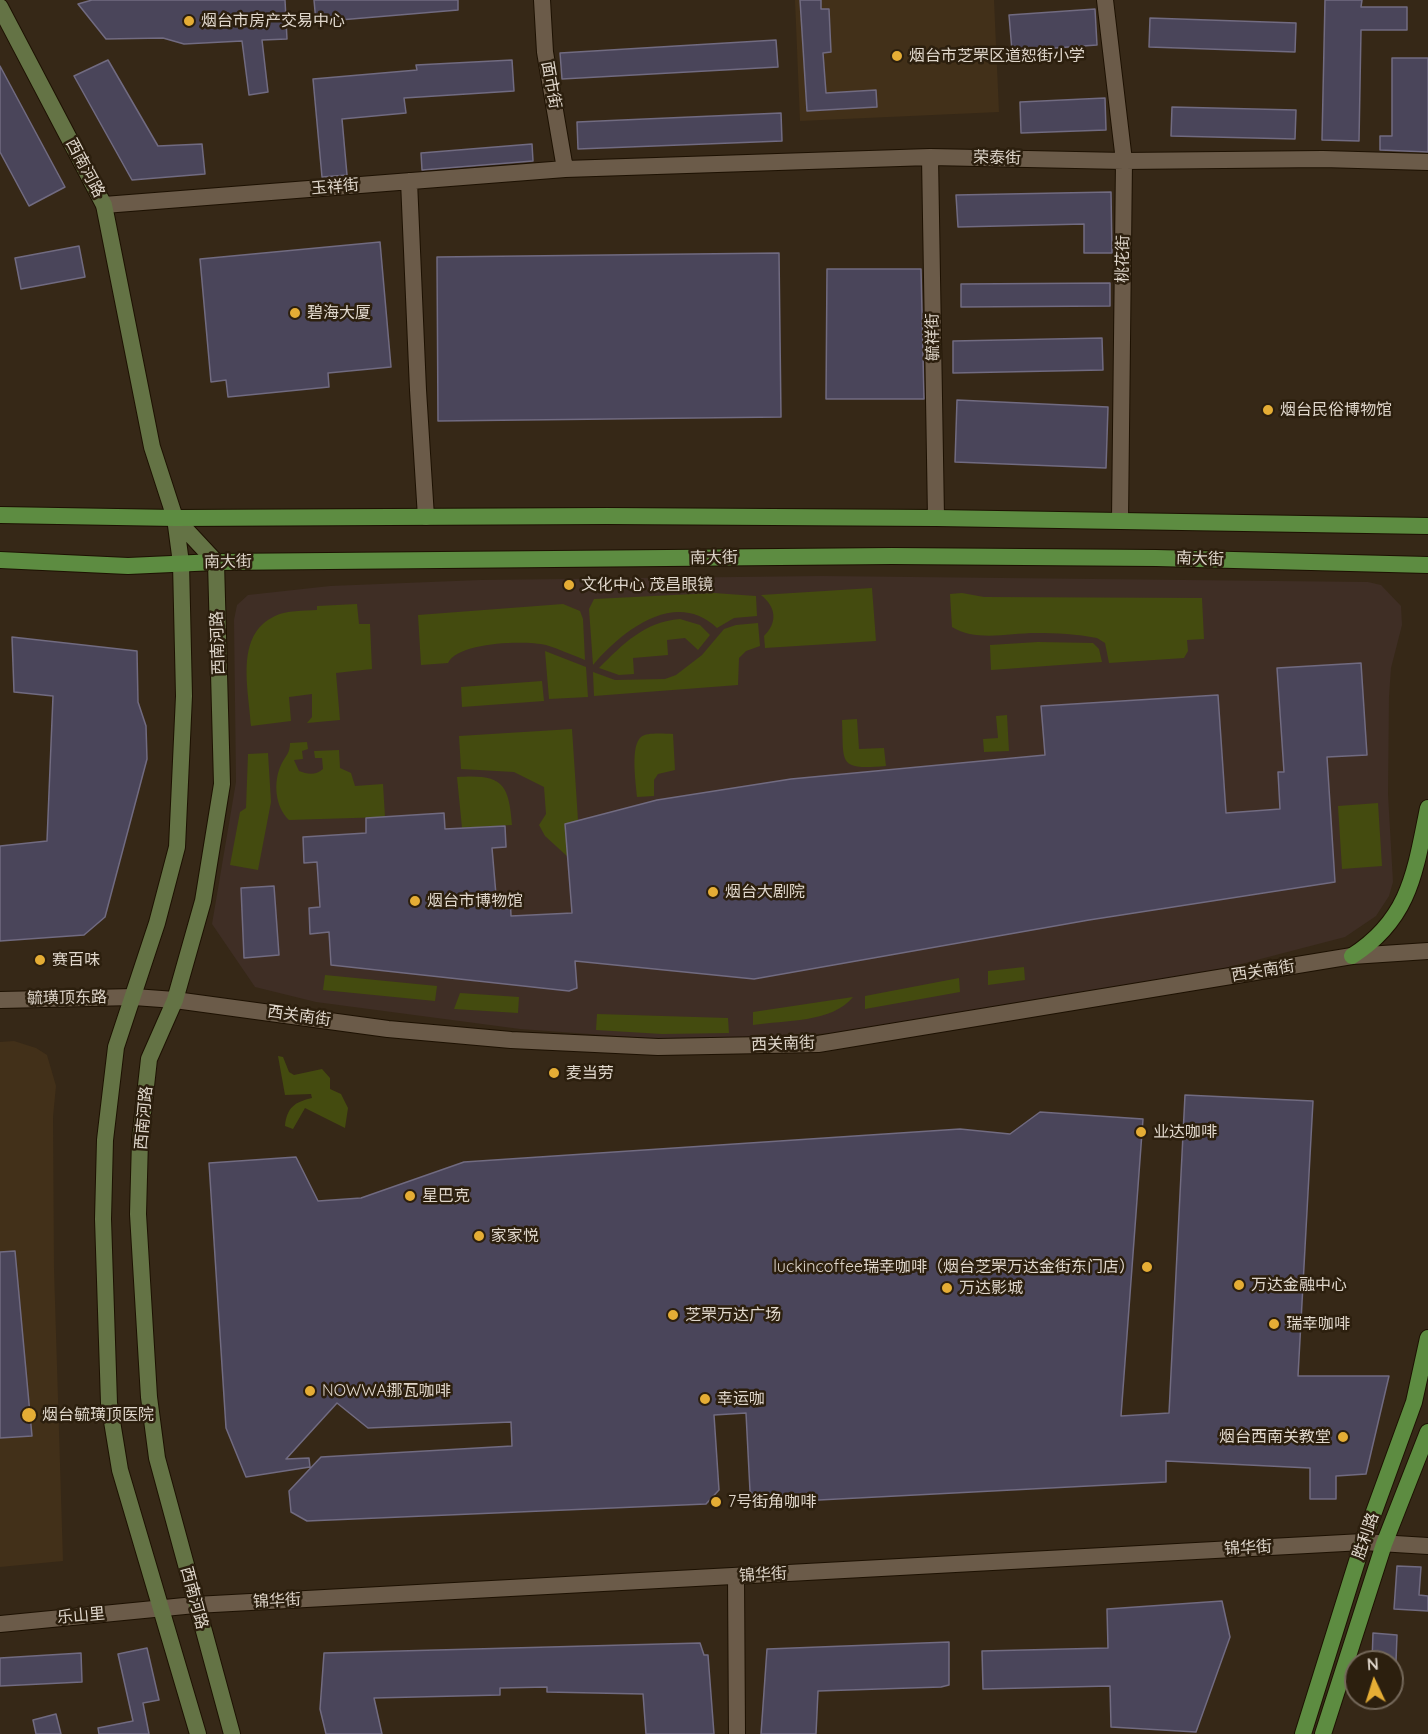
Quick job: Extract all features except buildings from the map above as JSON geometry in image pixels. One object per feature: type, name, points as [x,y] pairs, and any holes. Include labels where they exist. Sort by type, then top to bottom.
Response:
[{"type":"main road","name":"西南河路","points":[[0,7],[104,206],[152,447],[175,518],[181,563],[184,696],[177,847],[134,997],[116,1047],[105,1140],[103,1219],[108,1392],[120,1470],[198,1734]]},
{"type":"main road","points":[[0,515],[175,518],[1120,519],[1428,526]]},
{"type":"main road","name":"西南河路","points":[[175,518],[216,562],[222,784],[203,901],[175,1000],[149,1059],[141,1140],[138,1214],[149,1397],[157,1458],[231,1734]]},
{"type":"main road","name":"南大街","points":[[0,560],[128,566],[216,562],[892,556],[1156,558],[1428,565]]},
{"type":"main road","points":[[1352,956],[1370,945],[1395,918],[1415,868],[1428,808]]},
{"type":"main road","name":"胜利路","points":[[1303,1734],[1363,1542],[1414,1402],[1428,1338]]},
{"type":"main road","name":"胜利路","points":[[1323,1734],[1384,1544],[1428,1432]]},
{"type":"street","name":"面市街","points":[[542,0],[545,52],[565,169]]},
{"type":"street","name":"桃花街","points":[[1105,0],[1124,161],[1120,519]]},
{"type":"street","name":"荣泰街","points":[[565,169],[930,157],[1124,161],[1323,159],[1428,162]]},
{"type":"street","name":"毓祥街","points":[[930,157],[936,518]]},
{"type":"street","name":"玉祥街","points":[[104,206],[565,169]]},
{"type":"street","points":[[409,181],[426,517]]},
{"type":"street","name":"西关南街","points":[[134,997],[175,1000],[388,1029],[511,1040],[658,1047],[818,1044],[1352,956],[1428,951]]},
{"type":"street","name":"毓璜顶东路","points":[[0,1000],[134,997]]},
{"type":"street","name":"锦华街","points":[[162,1609],[195,1605],[1363,1542],[1428,1546]]},
{"type":"street","points":[[736,1576],[737,1734]]},
{"type":"street","name":"乐山里","points":[[0,1624],[162,1609]]},
{"type":"shaded area","name":"烟台市芝罘区道恕街小学","points":[[795,0],[994,0],[999,112],[800,121]]},
{"type":"shaded area","points":[[822,576],[1368,582],[1381,585],[1401,606],[1402,625],[1391,668],[1389,697],[1388,794],[1393,882],[1389,896],[1376,916],[1345,937],[1199,975],[836,1033],[686,1041],[520,1029],[316,1002],[255,987],[212,924],[236,782],[234,620],[237,605],[248,595],[330,586],[480,580]]},
{"type":"shaded area","name":"烟台毓璜顶医院","points":[[14,1041],[36,1048],[47,1055],[56,1086],[53,1117],[54,1269],[63,1561],[0,1567],[0,1042]]},
{"type":"green space","points":[[872,588],[876,641],[765,648],[764,636],[772,625],[773,615],[770,604],[761,595]]},
{"type":"green space","points":[[714,593],[756,596],[757,616],[734,618],[717,628],[701,617],[684,612],[667,613],[633,628],[593,665],[589,609],[594,599]]},
{"type":"green space","points":[[962,593],[984,597],[1202,598],[1204,639],[1187,640],[1188,651],[1184,658],[1109,663],[1105,643],[1097,638],[1044,633],[993,636],[961,632],[952,627],[950,594]]},
{"type":"green space","points":[[357,604],[359,624],[370,624],[372,669],[336,673],[340,720],[307,723],[312,717],[312,694],[289,697],[291,721],[251,726],[247,664],[254,636],[262,625],[275,616],[285,613],[317,610],[317,606]]},
{"type":"green space","points":[[563,604],[580,611],[583,619],[585,660],[546,645],[508,643],[492,644],[464,651],[454,656],[448,663],[421,665],[418,615]]},
{"type":"green space","points":[[680,619],[700,625],[710,635],[698,650],[685,638],[667,640],[668,655],[633,658],[634,674],[619,675],[599,668],[645,629]]},
{"type":"green space","points":[[758,623],[760,646],[746,651],[739,658],[738,685],[594,696],[593,672],[615,680],[665,679],[676,675],[702,655],[724,629],[736,625]]},
{"type":"green space","points":[[1038,642],[1093,643],[1099,649],[1102,662],[991,670],[990,645]]},
{"type":"green space","points":[[545,651],[586,667],[588,697],[549,699]]},
{"type":"green space","points":[[542,681],[544,701],[462,707],[461,687]]},
{"type":"green space","points":[[1007,715],[1009,751],[984,752],[983,739],[998,738],[996,716]]},
{"type":"green space","points":[[857,719],[859,749],[884,748],[886,766],[859,767],[846,761],[842,720]]},
{"type":"green space","points":[[572,729],[578,820],[566,824],[568,857],[545,836],[539,825],[546,814],[544,787],[514,772],[461,769],[459,736]]},
{"type":"green space","points":[[647,734],[673,734],[675,770],[658,774],[654,780],[654,796],[637,797],[635,766],[638,742]]},
{"type":"green space","points":[[307,742],[308,749],[302,751],[303,759],[294,760],[299,771],[311,774],[323,769],[322,758],[315,758],[314,751],[339,750],[340,768],[351,773],[355,786],[383,784],[385,817],[289,820],[284,815],[278,801],[276,786],[278,772],[290,743]]},
{"type":"green space","points":[[268,753],[271,802],[258,870],[230,865],[240,812],[246,808],[248,754]]},
{"type":"green space","points":[[457,777],[484,777],[500,784],[508,799],[512,825],[462,828]]},
{"type":"green space","points":[[1378,803],[1382,866],[1342,869],[1338,806]]},
{"type":"green space","points":[[1024,967],[1025,980],[988,985],[988,971]]},
{"type":"green space","points":[[325,975],[437,986],[435,1001],[323,990]]},
{"type":"green space","points":[[959,978],[960,992],[865,1009],[865,996]]},
{"type":"green space","points":[[460,993],[519,997],[518,1013],[454,1009]]},
{"type":"green space","points":[[853,997],[833,1012],[821,1016],[753,1025],[753,1012]]},
{"type":"green space","points":[[597,1014],[728,1018],[729,1033],[662,1034],[596,1030]]},
{"type":"green space","points":[[278,1056],[283,1057],[289,1072],[294,1075],[322,1069],[330,1078],[330,1089],[341,1094],[348,1108],[345,1128],[305,1108],[293,1129],[285,1126],[293,1106],[312,1098],[311,1094],[285,1095]]},
{"type":"place","name":"烟台市房产交易中心","points":[[189,21]]},
{"type":"place","name":"烟台市芝罘区道恕街小学","points":[[897,56]]},
{"type":"place","name":"碧海大厦","points":[[295,313]]},
{"type":"place","name":"烟台民俗博物馆","points":[[1268,410]]},
{"type":"place","name":"文化中心 茂昌眼镜","points":[[569,585]]},
{"type":"place","name":"烟台大剧院","points":[[713,892]]},
{"type":"place","name":"烟台市博物馆","points":[[415,901]]},
{"type":"place","name":"赛百味","points":[[40,960]]},
{"type":"place","name":"麦当劳","points":[[554,1073]]},
{"type":"place","name":"业达咖啡","points":[[1141,1132]]},
{"type":"place","name":"星巴克","points":[[410,1196]]},
{"type":"place","name":"家家悦","points":[[479,1236]]},
{"type":"place","name":"luckincoffee瑞幸咖啡（烟台芝罘万达金街东门店）","points":[[1147,1267]]},
{"type":"place","name":"万达金融中心","points":[[1239,1285]]},
{"type":"place","name":"万达影城","points":[[947,1288]]},
{"type":"place","name":"芝罘万达广场","points":[[673,1315]]},
{"type":"place","name":"瑞幸咖啡","points":[[1274,1324]]},
{"type":"place","name":"NOWWA挪瓦咖啡","points":[[310,1391]]},
{"type":"place","name":"幸运咖","points":[[705,1399]]},
{"type":"place","name":"烟台毓璜顶医院","points":[[29,1415]]},
{"type":"place","name":"烟台西南关教堂","points":[[1343,1437]]},
{"type":"place","name":"7号街角咖啡","points":[[716,1502]]}]
